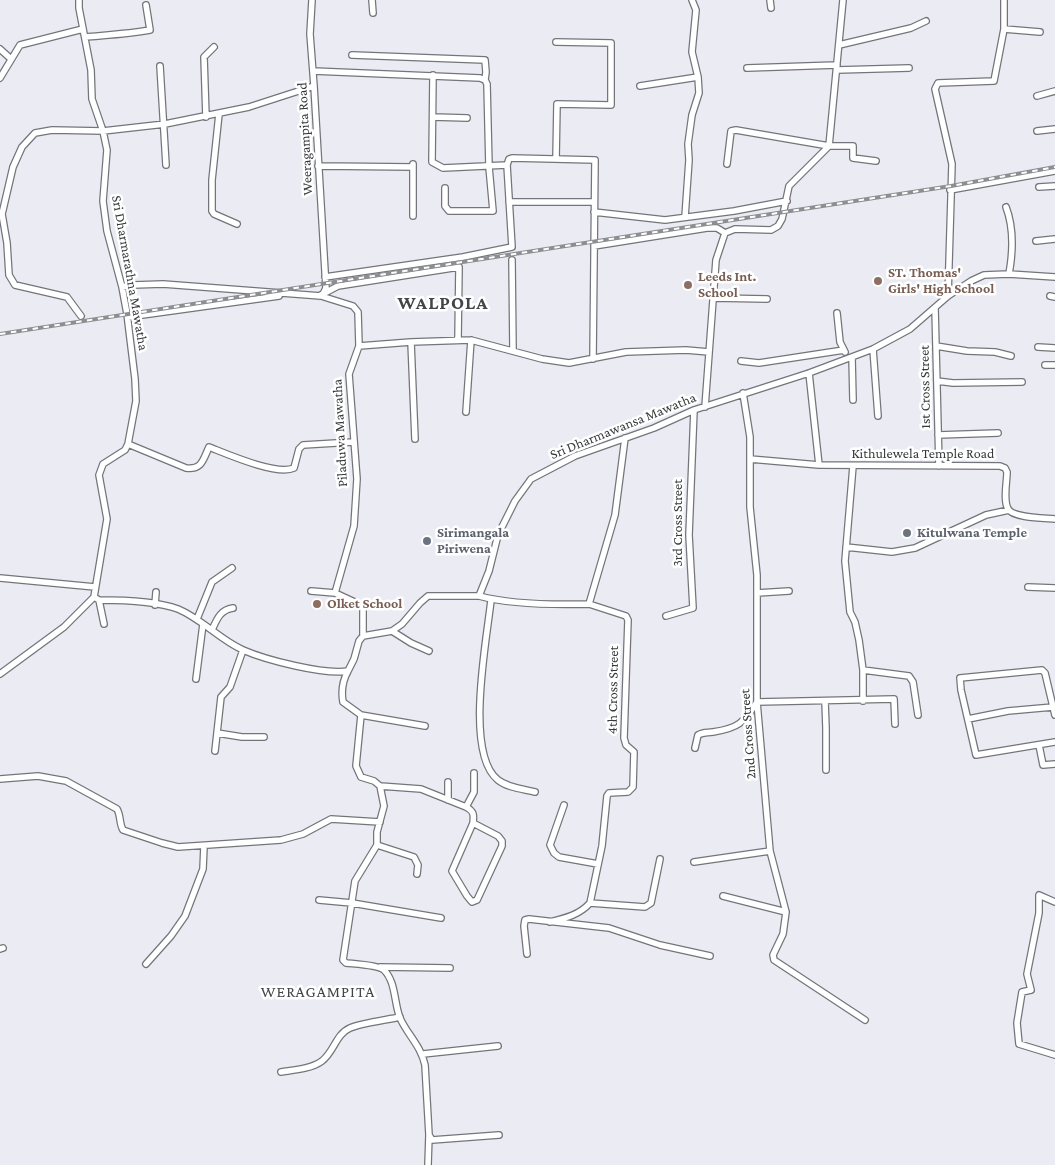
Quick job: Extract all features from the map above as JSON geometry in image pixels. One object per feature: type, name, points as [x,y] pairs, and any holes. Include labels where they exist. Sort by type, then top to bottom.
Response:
[{"type":"street","name":"Sri Dharmarathna Mawatha","points":[[79,0],[78,8],[91,70],[92,99],[103,131],[107,150],[103,200],[108,231],[128,318],[135,379],[136,401],[128,444]]},
{"type":"street","name":"Weeragampita Road","points":[[312,0],[310,34],[326,288],[321,296]]},
{"type":"street","points":[[372,0],[373,12]]},
{"type":"street","points":[[685,217],[689,160],[688,144],[692,115],[699,93],[698,77],[692,52],[696,10],[692,0]]},
{"type":"street","points":[[770,0],[771,8]]},
{"type":"street","points":[[594,246],[708,228],[717,228],[725,233],[735,230],[771,230],[778,226],[782,219],[789,186],[829,146],[843,0]]},
{"type":"street","points":[[948,296],[952,164],[935,89],[938,83],[994,81],[1004,29],[1004,0]]},
{"type":"street","points":[[85,37],[129,34],[150,30],[146,5]]},
{"type":"street","points":[[839,45],[912,28],[926,21]]},
{"type":"street","points":[[0,78],[20,45],[83,29]]},
{"type":"street","points":[[1004,29],[1040,32]]},
{"type":"street","points":[[556,42],[612,43],[612,78],[611,105],[557,104],[556,159]]},
{"type":"street","points":[[206,117],[204,57],[214,47]]},
{"type":"street","points":[[0,49],[11,59]]},
{"type":"street","points":[[352,56],[485,60],[489,167],[493,211],[449,211],[445,206],[445,188]]},
{"type":"street","points":[[160,66],[166,165]]},
{"type":"street","points":[[746,68],[908,68]]},
{"type":"street","points":[[313,71],[433,75],[480,78],[485,80]]},
{"type":"street","points":[[433,75],[432,162],[443,168],[507,165]]},
{"type":"street","points":[[640,86],[698,77]]},
{"type":"street","points":[[81,316],[67,297],[15,285],[9,275],[7,243],[1,213],[13,167],[22,147],[35,133],[52,130],[103,131],[165,124],[249,107],[314,86]]},
{"type":"street","points":[[1037,96],[1055,90]]},
{"type":"street","points":[[219,114],[212,180],[212,211],[214,214],[237,224]]},
{"type":"street","points":[[433,117],[467,118]]},
{"type":"street","points":[[1037,131],[1055,129]]},
{"type":"street","points":[[727,164],[731,131],[736,130],[829,146],[853,146],[854,158],[876,161]]},
{"type":"street","points":[[325,277],[512,247],[507,165],[509,159],[595,160],[593,358]]},
{"type":"street","points":[[318,166],[413,165],[413,216]]},
{"type":"street","points":[[950,190],[1055,171]]},
{"type":"street","points":[[1039,188],[1055,186]]},
{"type":"street","points":[[594,212],[665,220],[786,201]]},
{"type":"street","points":[[509,202],[594,202]]},
{"type":"street","points":[[1006,207],[1010,218],[1013,256],[1008,274]]},
{"type":"street","points":[[705,407],[716,260],[725,233]]},
{"type":"street","points":[[1036,241],[1055,239]]},
{"type":"street","points":[[512,260],[513,350]]},
{"type":"street","points":[[128,318],[288,295],[321,296],[338,286],[459,267],[458,340]]},
{"type":"street","name":"Sri Dharmawansa Mawatha","points":[[479,596],[489,571],[498,535],[515,500],[531,479],[575,456],[654,428],[694,410],[810,373],[872,349],[910,329],[948,296],[984,275],[1008,274],[1055,278]]},
{"type":"street","points":[[122,287],[163,284],[321,296]]},
{"type":"street","name":"Piladuwa Mawatha","points":[[321,296],[353,306],[358,312],[360,346],[349,374],[357,480],[354,526],[336,592]]},
{"type":"street","points":[[714,298],[767,299]]},
{"type":"street","name":"1st Cross Street","points":[[935,308],[939,466]]},
{"type":"street","points":[[837,313],[840,342],[849,358],[853,400]]},
{"type":"street","points":[[360,346],[471,340],[559,362],[570,362],[626,352],[686,350],[709,352]]},
{"type":"street","points":[[466,412],[471,340]]},
{"type":"street","points":[[411,342],[415,439]]},
{"type":"street","points":[[936,346],[967,351],[995,352],[1011,356]]},
{"type":"street","points":[[1038,347],[1055,348]]},
{"type":"street","points":[[872,349],[878,416]]},
{"type":"street","points":[[741,361],[759,363],[844,350]]},
{"type":"street","points":[[1045,365],[1055,365]]},
{"type":"street","points":[[810,373],[819,465]]},
{"type":"street","points":[[937,381],[953,383],[1022,382]]},
{"type":"street","name":"2nd Cross Street","points":[[743,394],[750,438],[750,507],[757,575],[757,702],[770,851],[786,912],[786,924],[783,934],[773,955],[774,960],[865,1020]]},
{"type":"street","name":"3rd Cross Street","points":[[666,616],[693,608],[688,535],[694,410]]},
{"type":"street","points":[[938,436],[998,433]]},
{"type":"street","points":[[363,636],[392,631],[402,624],[428,596],[479,596],[491,600],[558,605],[589,604],[615,515],[625,438]]},
{"type":"street","points":[[104,624],[96,599],[95,587],[107,519],[98,475],[103,464],[125,450],[128,444],[186,468],[194,469],[199,467],[209,447],[269,469],[290,470],[294,468],[298,449],[304,445],[353,442]]},
{"type":"street","name":"Kithulewela Temple Road","points":[[750,459],[853,466],[1000,466],[1005,468],[1007,472],[1006,503],[1009,510]]},
{"type":"street","points":[[853,466],[845,561],[850,612],[855,622],[859,640],[863,701]]},
{"type":"street","points":[[846,547],[892,552],[915,548],[986,515],[1009,510],[1015,514],[1055,519]]},
{"type":"street","points":[[197,619],[212,582],[232,568]]},
{"type":"street","points":[[0,578],[95,587]]},
{"type":"street","points":[[1028,587],[1055,588]]},
{"type":"street","points":[[311,590],[336,592],[361,605],[363,609],[363,636],[359,641],[354,659],[345,678],[342,695],[343,702],[361,715],[425,726]]},
{"type":"street","points":[[757,593],[789,591]]},
{"type":"street","points":[[155,605],[156,592]]},
{"type":"street","points":[[0,674],[64,627],[96,599],[136,601],[178,609],[197,619],[243,650],[319,670],[338,673],[348,671]]},
{"type":"street","points":[[491,600],[485,645],[479,737],[490,769],[498,780],[509,786],[535,792]]},
{"type":"street","name":"4th Cross Street","points":[[589,604],[626,616],[628,620],[624,738],[626,745],[634,752],[632,790],[609,793],[607,796],[602,846],[590,903]]},
{"type":"street","points":[[212,630],[221,613],[225,609],[233,608]]},
{"type":"street","points":[[196,679],[203,624]]},
{"type":"street","points":[[392,631],[411,643],[429,651]]},
{"type":"street","points":[[215,751],[221,697],[230,687],[243,650]]},
{"type":"street","points":[[862,670],[910,676],[916,692],[918,715]]},
{"type":"street","points":[[1055,715],[1045,673],[1042,670],[960,678],[976,755],[1055,742]]},
{"type":"street","points":[[695,748],[698,736],[703,732],[713,732],[738,725],[745,721],[757,702],[894,699],[895,724]]},
{"type":"street","points":[[825,702],[826,770]]},
{"type":"street","points":[[968,719],[1008,711],[1053,707]]},
{"type":"street","points":[[361,715],[356,766],[362,777],[374,781],[380,786],[421,790],[471,809],[474,814],[474,823],[452,871],[472,902],[477,900],[502,846],[502,841],[498,836],[474,823]]},
{"type":"street","points":[[217,733],[242,737],[264,737]]},
{"type":"street","points":[[1039,745],[1044,765],[1055,764]]},
{"type":"street","points":[[466,807],[474,792],[474,773]]},
{"type":"street","points":[[0,779],[38,776],[66,780],[117,808],[120,815],[120,825],[123,830],[178,847],[281,840],[303,834],[331,819],[380,822]]},
{"type":"street","points":[[448,782],[448,800]]},
{"type":"street","points":[[380,786],[384,806],[377,832],[377,844],[356,881],[343,960],[346,963],[380,968],[450,968]]},
{"type":"street","points":[[564,805],[550,845],[554,853],[559,857],[598,864]]},
{"type":"street","points":[[377,844],[414,857],[418,865],[417,874]]},
{"type":"street","points":[[146,964],[171,936],[185,916],[203,869],[204,846]]},
{"type":"street","points":[[694,862],[770,851]]},
{"type":"street","points":[[550,922],[573,916],[584,910],[590,903],[645,908],[651,903],[660,859]]},
{"type":"street","points":[[1055,902],[1039,895],[1036,934],[1027,974],[1031,990],[1022,992],[1018,1023],[1019,1044],[1055,1055]]},
{"type":"street","points":[[723,896],[786,912]]},
{"type":"street","points":[[318,900],[352,903],[441,918]]},
{"type":"street","points":[[527,954],[524,926],[525,920],[529,919],[609,928],[660,945],[710,956]]},
{"type":"street","points":[[380,968],[385,971],[392,985],[400,1017],[423,1054],[425,1065],[428,1165]]},
{"type":"street","points":[[281,1072],[309,1067],[322,1061],[336,1041],[349,1028],[400,1017]]},
{"type":"street","points":[[423,1054],[498,1046]]},
{"type":"street","points":[[428,1135],[432,1140],[500,1135]]},
{"type":"railway","points":[[0,334],[951,186],[1055,167]]},
{"type":"place","name":"ST. Thomas' Girls' High School","points":[[878,281]]},
{"type":"place","name":"Leeds Int. School","points":[[688,285]]},
{"type":"place","name":"Kitulwana Temple","points":[[907,533]]},
{"type":"place","name":"Sirimangala Piriwena","points":[[427,541]]},
{"type":"place","name":"Olket School","points":[[317,604]]},
{"type":"district","name":"WALPOLA","points":[[443,303]]},
{"type":"district","name":"WERAGAMPITA","points":[[318,992]]}]
